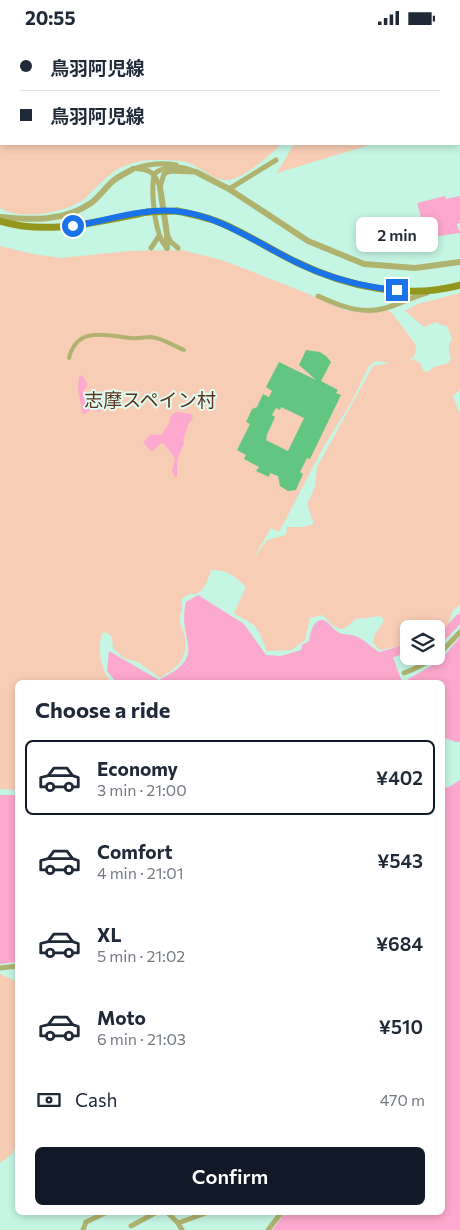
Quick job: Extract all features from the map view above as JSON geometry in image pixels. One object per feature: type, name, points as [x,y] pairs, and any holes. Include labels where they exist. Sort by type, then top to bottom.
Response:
[{"type":"main road","points":[[0,219],[28,227],[59,228],[148,212],[177,211],[200,215],[221,223],[296,262],[372,288],[420,291],[458,285]]},
{"type":"street","points":[[229,189],[276,160]]},
{"type":"street","points":[[0,219],[58,217],[80,210],[92,202],[114,181],[133,169],[147,164],[164,163],[186,167],[229,189],[308,241],[364,264],[415,268],[460,262]]},
{"type":"street","points":[[167,248],[159,236],[154,199],[154,174],[161,168],[186,167]]},
{"type":"street","points":[[133,169],[147,169],[154,174],[160,187],[167,234],[167,248]]},
{"type":"street","points":[[160,187],[164,174],[170,171],[196,173]]},
{"type":"street","points":[[167,234],[171,242],[178,248]]},
{"type":"street","points":[[151,248],[159,236]]},
{"type":"street","points":[[318,296],[347,308],[365,310],[386,308],[418,295],[458,285]]},
{"type":"street","points":[[69,357],[75,343],[92,334],[119,335],[132,339],[152,337],[184,350]]},
{"type":"street","points":[[404,673],[422,666],[439,655],[460,632]]},
{"type":"street","points":[[0,968],[15,966]]},
{"type":"street","points":[[83,1230],[86,1222],[100,1215]]},
{"type":"street","points":[[131,1226],[152,1215]]},
{"type":"street","points":[[170,1215],[182,1230]]},
{"type":"street","points":[[178,1223],[200,1215]]},
{"type":"street","points":[[268,1230],[279,1215]]},
{"type":"green space","points":[[0,145],[280,145],[256,166],[242,175],[228,180],[212,176],[182,161],[140,161],[118,169],[84,199],[66,208],[30,215],[8,212],[0,208]]},
{"type":"green space","points":[[293,145],[370,145],[277,173]]},
{"type":"green space","name":"志摩スペイン村","points":[[0,246],[61,258],[129,251],[182,250],[222,260],[314,297],[321,298],[347,311],[386,310],[392,313],[416,345],[415,355],[408,362],[414,359],[421,364],[423,371],[428,372],[434,367],[449,363],[451,358],[449,346],[452,339],[447,326],[436,322],[424,327],[405,311],[418,304],[460,293],[460,390],[453,396],[460,414],[460,605],[453,610],[445,628],[445,620],[400,620],[400,646],[380,650],[373,643],[374,636],[384,621],[381,616],[356,619],[345,628],[340,629],[332,625],[323,615],[310,618],[305,640],[292,650],[267,651],[259,632],[254,626],[234,613],[246,587],[230,574],[211,570],[206,583],[199,593],[190,594],[181,599],[180,622],[185,641],[184,655],[177,666],[160,678],[138,662],[124,658],[113,648],[112,637],[106,632],[102,634],[100,653],[102,665],[110,680],[15,680],[15,790],[0,789]],"holes":[[[376,361],[390,363],[373,366],[317,467],[315,487],[307,504],[314,524],[303,527],[287,527],[286,535],[267,540],[253,559],[271,528],[279,532],[323,448],[352,401],[369,366]]]},
{"type":"green space","points":[[0,974],[15,981],[15,1149],[11,1155],[0,1163]]},
{"type":"shaded area","points":[[445,196],[446,199],[460,196],[460,223],[457,224],[460,233],[439,236],[426,235],[417,203]]},
{"type":"shaded area","points":[[82,375],[88,385],[83,391],[85,398],[92,400],[98,397],[99,393],[102,393],[103,403],[99,412],[91,409],[85,414],[82,413],[78,387],[79,377]]},
{"type":"shaded area","points":[[176,412],[191,414],[193,418],[189,423],[183,440],[184,443],[177,460],[177,477],[175,477],[172,472],[175,458],[164,444],[161,443],[152,452],[143,442],[151,434],[161,435],[169,424],[170,417]]},
{"type":"shaded area","points":[[198,595],[244,624],[266,655],[281,656],[301,650],[302,645],[309,641],[316,622],[323,620],[339,633],[358,637],[379,652],[390,649],[401,680],[159,680],[175,671],[184,662],[188,654],[184,616],[186,602]]},
{"type":"shaded area","points":[[460,637],[460,742],[445,738],[445,680],[408,679],[433,665],[445,665],[445,655]]},
{"type":"shaded area","points":[[109,651],[159,680],[114,680],[107,671]]},
{"type":"shaded area","points":[[460,780],[460,1230],[272,1230],[283,1215],[445,1215],[445,788]]},
{"type":"shaded area","points":[[0,795],[14,795],[15,962],[0,964]]},
{"type":"building","points":[[306,350],[320,352],[326,356],[331,362],[321,381],[338,390],[336,393],[341,395],[310,459],[307,458],[300,472],[303,474],[296,490],[288,491],[280,486],[278,476],[270,473],[269,477],[256,471],[259,467],[244,459],[246,455],[237,450],[250,424],[246,422],[252,409],[257,407],[263,394],[269,397],[272,391],[266,387],[279,362],[316,380],[299,365]],"holes":[[[281,407],[304,418],[288,451],[266,440],[275,417],[272,415],[276,408],[280,410]]]},
{"type":"waterway","points":[[445,634],[460,618]]},
{"type":"waterway","points":[[392,653],[400,650]]},
{"type":"route","points":[[73,226],[148,212],[177,211],[200,215],[221,223],[318,272],[372,288],[397,290]]}]
